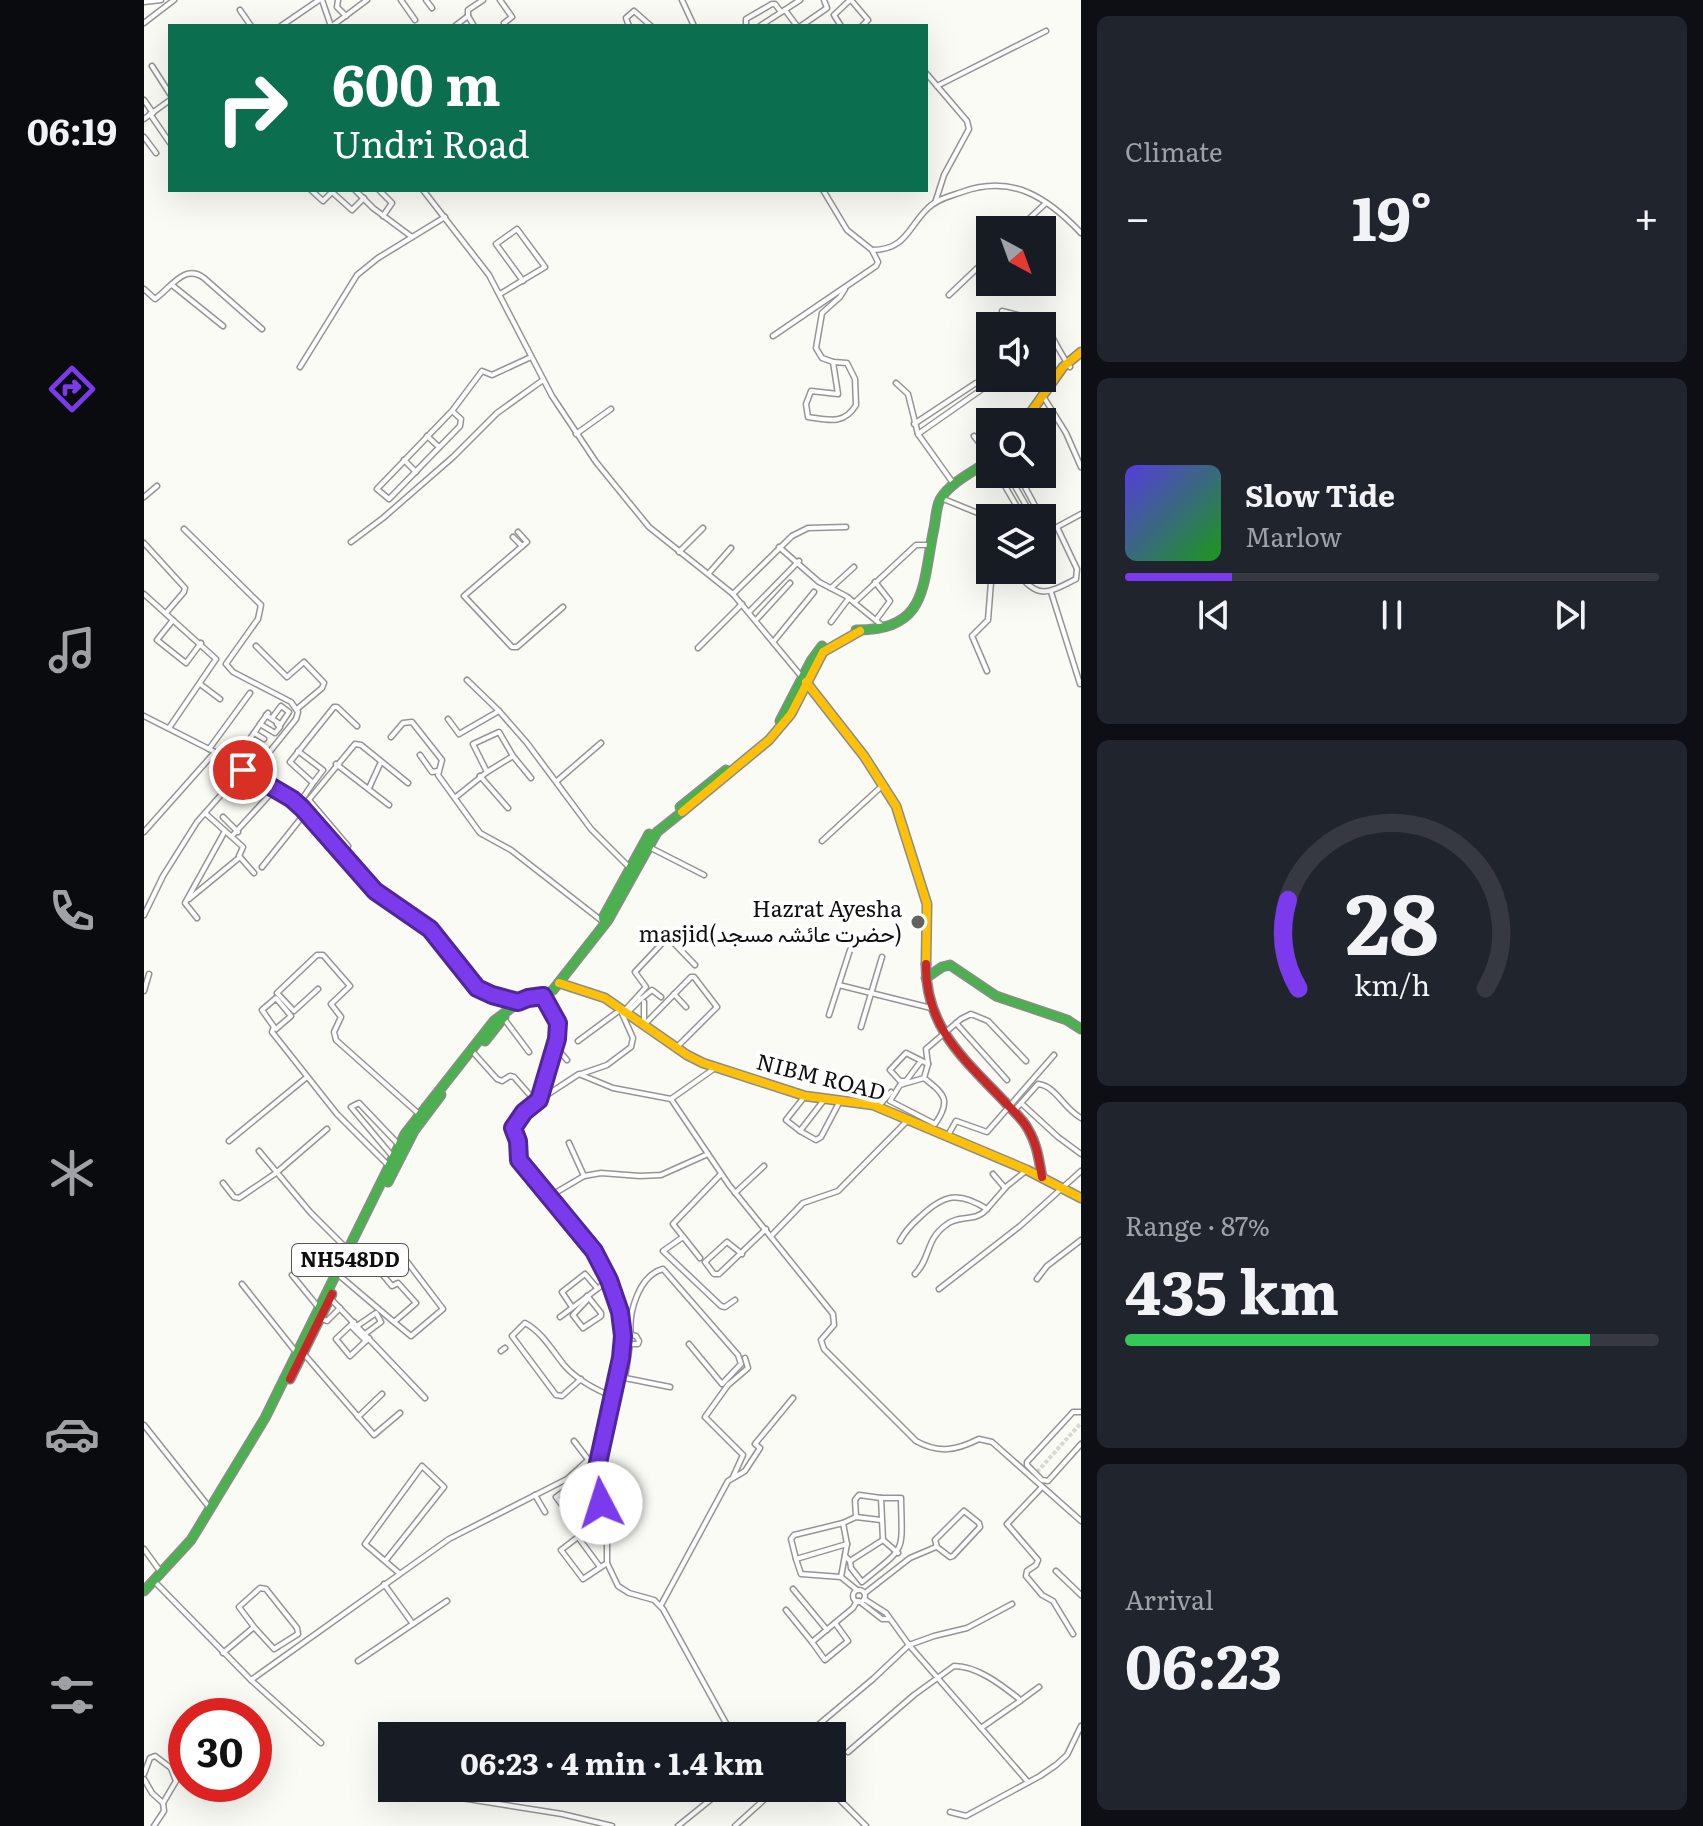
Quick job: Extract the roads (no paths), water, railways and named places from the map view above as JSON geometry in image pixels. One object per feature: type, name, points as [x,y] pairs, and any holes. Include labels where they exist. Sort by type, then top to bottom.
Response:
[{"type":"main road","points":[[1037,408],[1081,352]]},
{"type":"main road","points":[[1068,365],[1081,358]]},
{"type":"main road","points":[[886,629],[903,621],[918,605],[939,504],[954,485],[976,468]]},
{"type":"main road","name":"NH548DD","points":[[604,922],[603,918],[629,867],[646,844],[667,823],[717,785],[791,714],[823,652],[860,631],[886,629]]},
{"type":"main road","points":[[806,682],[884,785],[896,806],[925,895],[926,978],[931,1008],[942,1034],[1032,1135],[1042,1177]]},
{"type":"main road","name":"NH548DD","points":[[144,1591],[186,1547],[265,1418],[320,1318],[414,1131],[494,1021],[518,1002],[543,996],[559,983],[608,920],[646,844]]},
{"type":"main road","points":[[926,978],[950,965],[996,996],[1067,1020],[1081,1029]]},
{"type":"main road","name":"NIBM ROAD","points":[[559,983],[597,994],[715,1068],[805,1096],[878,1107],[1027,1170],[1081,1198]]},
{"type":"main road","name":"NH548DD","points":[[144,1598],[204,1531],[272,1415],[319,1308],[399,1145],[419,1114],[508,1009]]},
{"type":"street","points":[[144,2],[161,0]]},
{"type":"street","points":[[144,23],[174,0]]},
{"type":"street","points":[[284,24],[320,0],[331,24]]},
{"type":"street","points":[[338,0],[337,7],[346,16]]},
{"type":"street","points":[[335,24],[367,0]]},
{"type":"street","points":[[401,0],[415,20]]},
{"type":"street","points":[[426,0],[432,8]]},
{"type":"street","points":[[473,24],[468,10],[483,0]]},
{"type":"street","points":[[500,0],[512,17],[505,24]]},
{"type":"street","points":[[682,0],[693,24]]},
{"type":"street","points":[[763,24],[800,0]]},
{"type":"street","points":[[802,24],[827,8],[824,0]]},
{"type":"street","points":[[840,24],[834,15],[851,0],[868,20],[864,24]]},
{"type":"street","points":[[746,24],[746,19],[773,3],[797,24]]},
{"type":"street","points":[[240,10],[250,24]]},
{"type":"street","points":[[628,24],[626,18],[634,11],[649,24]]},
{"type":"street","points":[[458,24],[468,16]]},
{"type":"street","points":[[937,86],[1046,31]]},
{"type":"street","points":[[152,66],[168,99]]},
{"type":"street","points":[[872,250],[895,246],[935,203],[944,175],[969,129],[967,121],[928,75]]},
{"type":"street","points":[[144,100],[168,140]]},
{"type":"street","points":[[144,119],[168,102]]},
{"type":"street","points":[[144,137],[156,153]]},
{"type":"street","points":[[935,203],[981,185],[994,184],[1025,190],[1046,203],[1081,233]]},
{"type":"street","points":[[313,192],[323,201],[332,192],[352,210],[364,198]]},
{"type":"street","points":[[357,192],[412,237]]},
{"type":"street","points":[[381,192],[392,203],[383,216]]},
{"type":"street","points":[[425,192],[484,267],[543,380],[576,434],[642,520],[733,594],[806,682]]},
{"type":"street","points":[[773,336],[878,264],[872,250],[847,230],[824,192]]},
{"type":"street","points":[[1032,216],[1046,203]]},
{"type":"street","points":[[300,367],[353,279],[368,265],[445,217]]},
{"type":"street","points":[[500,294],[523,281],[545,267],[517,229],[496,244],[523,281]]},
{"type":"street","points":[[949,295],[976,269]]},
{"type":"street","points":[[144,289],[155,299],[188,272],[199,274],[262,329]]},
{"type":"street","points":[[172,285],[223,326]]},
{"type":"street","points":[[833,362],[838,394],[811,391],[806,404],[808,417],[840,420],[846,418],[856,405],[855,379],[847,363],[822,358],[816,348],[822,313],[846,287]]},
{"type":"street","points":[[1002,311],[1006,312]]},
{"type":"street","points":[[1056,340],[1068,365]]},
{"type":"street","points":[[452,411],[460,417],[461,425],[389,499],[377,489],[452,411],[482,371],[492,375],[531,357]]},
{"type":"street","points":[[351,542],[453,457],[497,413],[543,380]]},
{"type":"street","points":[[896,383],[908,394],[918,434],[954,485]]},
{"type":"street","points":[[914,424],[976,383]]},
{"type":"street","points":[[918,434],[978,392]]},
{"type":"street","points":[[1045,398],[1066,433],[1081,467]]},
{"type":"street","points":[[576,434],[611,409]]},
{"type":"street","points":[[427,436],[439,447]]},
{"type":"street","points":[[404,460],[416,472]]},
{"type":"street","points":[[144,497],[157,486]]},
{"type":"street","points":[[939,504],[976,514]]},
{"type":"street","points":[[1026,584],[1038,592],[1051,592],[1076,579],[1077,569],[1057,527],[1081,514]]},
{"type":"street","points":[[733,594],[792,536],[808,528],[846,527]]},
{"type":"street","points":[[679,553],[703,528]]},
{"type":"street","points":[[184,529],[261,605],[258,619],[226,664],[233,672],[291,702],[297,709]]},
{"type":"street","points":[[518,532],[527,542],[464,596],[512,647],[517,647],[563,607]]},
{"type":"street","points":[[513,537],[522,546]]},
{"type":"street","points":[[144,543],[185,588],[166,613]]},
{"type":"street","points":[[855,602],[916,545],[929,545]]},
{"type":"street","points":[[779,547],[799,561],[819,582],[855,602],[886,629]]},
{"type":"street","points":[[708,574],[731,548]]},
{"type":"street","points":[[749,612],[799,561]]},
{"type":"street","points":[[831,588],[854,567]]},
{"type":"street","points":[[875,582],[890,601],[876,620]]},
{"type":"street","points":[[756,620],[790,583]]},
{"type":"street","points":[[987,671],[972,636],[988,620],[991,584]]},
{"type":"street","points":[[774,641],[814,592]]},
{"type":"street","points":[[1051,592],[1080,684]]},
{"type":"street","points":[[144,594],[216,659],[169,728]]},
{"type":"street","points":[[831,622],[849,598]]},
{"type":"street","points":[[698,648],[742,604]]},
{"type":"street","points":[[173,620],[157,640],[186,663],[201,643]]},
{"type":"street","points":[[251,775],[296,719],[297,709],[324,683],[304,662],[287,677],[256,646]]},
{"type":"street","points":[[467,680],[499,711],[557,781],[591,829],[629,867]]},
{"type":"street","points":[[200,684],[220,699]]},
{"type":"street","points":[[209,749],[250,693]]},
{"type":"street","points":[[233,763],[268,716],[281,706],[289,712],[282,724],[268,716]]},
{"type":"street","points":[[313,783],[290,762],[298,751],[334,707],[357,726]]},
{"type":"street","points":[[448,719],[459,734],[499,711]]},
{"type":"street","points":[[144,716],[215,752],[302,809],[375,891],[430,929],[477,988],[518,1002]]},
{"type":"street","points":[[260,724],[276,732],[280,726],[268,716]]},
{"type":"street","points":[[391,737],[405,721],[412,722],[442,760],[438,771]]},
{"type":"street","points":[[487,772],[473,744],[499,732],[531,778]]},
{"type":"street","points":[[254,733],[264,739]]},
{"type":"street","points":[[557,781],[601,743]]},
{"type":"street","points":[[262,867],[353,744],[358,744],[408,783]]},
{"type":"street","points":[[298,751],[323,770],[313,783],[302,809]]},
{"type":"street","points":[[144,832],[215,752]]},
{"type":"street","points":[[420,755],[432,772],[438,771]]},
{"type":"street","points":[[456,797],[480,776],[513,756]]},
{"type":"street","points":[[336,764],[389,805]]},
{"type":"street","points":[[369,788],[380,764]]},
{"type":"street","points":[[144,915],[163,876],[205,813],[243,770]]},
{"type":"street","points":[[438,771],[480,833],[511,850],[604,922]]},
{"type":"street","points":[[480,776],[508,808]]},
{"type":"street","points":[[822,841],[884,785]]},
{"type":"street","points":[[232,836],[275,789]]},
{"type":"street","points":[[309,800],[348,846]]},
{"type":"street","points":[[185,903],[240,857],[243,847],[205,813]]},
{"type":"street","points":[[223,817],[238,832]]},
{"type":"street","points":[[185,903],[225,831]]},
{"type":"street","points":[[646,844],[704,875]]},
{"type":"street","points":[[240,857],[254,873]]},
{"type":"street","points":[[185,903],[197,918]]},
{"type":"street","points":[[644,1024],[641,999],[646,987],[635,972],[668,937],[695,965]]},
{"type":"street","points":[[829,1015],[850,950]]},
{"type":"street","points":[[318,989],[293,1011],[277,993],[317,955],[323,955],[350,986],[331,1004],[341,1017],[334,1032],[336,1040],[419,1114]]},
{"type":"street","points":[[861,1027],[882,957]]},
{"type":"street","points":[[144,991],[149,974]]},
{"type":"street","points":[[644,1024],[692,976],[717,1007],[677,1047]]},
{"type":"street","points":[[839,985],[931,1008]]},
{"type":"street","points":[[578,1041],[652,990],[661,997]]},
{"type":"street","points":[[674,994],[686,1007]]},
{"type":"street","points":[[538,1101],[559,1033],[558,1023],[543,996]]},
{"type":"street","points":[[274,1028],[291,1016],[276,998],[262,1010],[274,1028],[272,1032],[356,1135],[391,1162]]},
{"type":"street","points":[[623,1010],[633,1038],[631,1047],[607,1065],[579,1074],[538,1101],[514,1125],[517,1154],[582,1233],[609,1280],[620,1312],[622,1344],[605,1442],[597,1466],[607,1531],[607,1563],[618,1586],[661,1605],[725,1722]]},
{"type":"street","points":[[924,1078],[928,1064],[926,1049],[971,1014],[982,1017],[1026,1061]]},
{"type":"street","points":[[503,1018],[529,1052]]},
{"type":"street","points":[[956,1023],[1007,1080]]},
{"type":"street","points":[[555,1046],[567,1060]]},
{"type":"street","points":[[473,1052],[499,1080],[514,1077],[538,1101]]},
{"type":"street","points":[[921,1061],[906,1081],[900,1081],[890,1070],[906,1053],[928,1064]]},
{"type":"street","points":[[1012,1109],[1054,1055]]},
{"type":"street","points":[[671,1099],[715,1068]]},
{"type":"street","points":[[579,1074],[613,1088],[671,1099],[735,1193],[772,1235],[835,1318],[834,1325],[821,1340],[821,1346],[916,1441],[949,1450],[984,1438],[998,1445],[1081,1521]]},
{"type":"street","points":[[229,1141],[307,1077]]},
{"type":"street","points":[[924,1078],[940,1090],[946,1105],[935,1124],[890,1101],[900,1085],[924,1078]]},
{"type":"street","points":[[947,1138],[956,1121],[987,1132],[1038,1084],[1053,1090],[1059,1101],[1081,1118]]},
{"type":"street","points":[[878,1107],[891,1092]]},
{"type":"street","points":[[805,1096],[786,1120],[816,1140],[820,1139],[840,1101]]},
{"type":"street","points":[[800,1131],[824,1100]]},
{"type":"street","points":[[391,1162],[351,1107],[359,1103],[399,1145]]},
{"type":"street","points":[[1021,1103],[1081,1154]]},
{"type":"street","points":[[772,1235],[803,1203],[838,1191],[907,1121]]},
{"type":"street","points":[[223,1183],[234,1197],[239,1198],[276,1173],[327,1129]]},
{"type":"street","points":[[569,1143],[584,1176]]},
{"type":"street","points":[[259,1151],[349,1251]]},
{"type":"street","points":[[550,1196],[584,1176],[601,1173],[661,1175],[708,1154]]},
{"type":"street","points":[[735,1193],[764,1166]]},
{"type":"street","points":[[915,1274],[926,1260],[932,1238],[945,1225],[951,1221],[978,1218],[1005,1188],[1027,1170]]},
{"type":"street","points":[[939,1289],[1081,1171]]},
{"type":"street","points":[[700,1258],[673,1224],[721,1174]]},
{"type":"street","points":[[993,1174],[1005,1188]]},
{"type":"street","points":[[900,1241],[911,1225],[945,1198],[966,1198],[987,1209]]},
{"type":"street","points":[[742,1254],[727,1242],[705,1262],[716,1275],[742,1254],[766,1229]]},
{"type":"street","points":[[683,1237],[663,1251],[721,1306],[725,1307],[735,1300]]},
{"type":"street","points":[[1037,1279],[1047,1266],[1081,1240]]},
{"type":"street","points":[[341,1277],[394,1322],[411,1336],[443,1309],[401,1255],[393,1259],[382,1274],[392,1286],[398,1283],[416,1303],[394,1322]]},
{"type":"street","points":[[631,1335],[633,1301],[655,1272],[663,1269],[738,1355],[741,1364],[722,1384],[689,1344]]},
{"type":"street","points":[[572,1307],[562,1292],[585,1274],[597,1288]]},
{"type":"street","points":[[292,1275],[319,1308]]},
{"type":"street","points":[[588,1297],[601,1316],[583,1328],[573,1313],[588,1297],[597,1288],[609,1280]]},
{"type":"street","points":[[242,1284],[374,1435],[400,1413]]},
{"type":"street","points":[[560,1317],[588,1297]]},
{"type":"street","points":[[330,1298],[425,1398]]},
{"type":"street","points":[[320,1318],[327,1321],[340,1308]]},
{"type":"street","points":[[376,1313],[381,1322],[350,1356],[336,1339],[356,1324],[376,1313]]},
{"type":"street","points":[[581,1379],[562,1396],[556,1395],[512,1336],[525,1323],[534,1328],[567,1368],[613,1397]]},
{"type":"street","points":[[356,1324],[367,1336]]},
{"type":"street","points":[[622,1344],[638,1344],[639,1341],[636,1336],[623,1336]]},
{"type":"street","points":[[630,1344],[625,1378],[670,1387]]},
{"type":"street","points":[[732,1479],[743,1455],[705,1417],[728,1385],[748,1368],[745,1358]]},
{"type":"street","points":[[358,1417],[382,1394]]},
{"type":"street","points":[[661,1605],[728,1481],[745,1471],[760,1448],[755,1444],[793,1398]]},
{"type":"street","points":[[1081,1412],[1073,1412],[1027,1465],[1044,1481],[1048,1481],[1081,1444]]},
{"type":"street","points":[[144,1425],[210,1509]]},
{"type":"street","points":[[574,1441],[588,1460],[597,1466]]},
{"type":"street","points":[[1074,1452],[1081,1459]]},
{"type":"street","points":[[251,1680],[463,1531],[567,1479],[588,1460]]},
{"type":"street","points":[[386,1560],[444,1487],[422,1466],[365,1544],[400,1573]]},
{"type":"street","points":[[580,1529],[556,1497],[575,1483],[598,1515],[561,1550],[583,1579],[607,1563]]},
{"type":"street","points":[[1042,1487],[1007,1524],[1038,1560],[1026,1576],[1042,1595],[1053,1601],[1073,1634]]},
{"type":"street","points":[[585,1497],[599,1488]]},
{"type":"street","points":[[535,1495],[545,1512]]},
{"type":"street","points":[[845,1556],[862,1582],[898,1553],[902,1542],[901,1498],[857,1495],[856,1517]]},
{"type":"street","points":[[881,1498],[883,1540],[898,1553]]},
{"type":"street","points":[[961,1512],[966,1512],[981,1525],[953,1556],[937,1547],[935,1540],[961,1512]]},
{"type":"street","points":[[861,1599],[857,1590],[841,1577],[801,1574],[791,1539],[794,1535],[856,1517],[881,1520]]},
{"type":"street","points":[[841,1577],[847,1544],[843,1523]]},
{"type":"street","points":[[578,1537],[600,1567]]},
{"type":"street","points":[[850,1561],[883,1540]]},
{"type":"street","points":[[796,1559],[847,1544]]},
{"type":"street","points":[[812,1642],[910,1558],[937,1547]]},
{"type":"street","points":[[144,1549],[162,1573]]},
{"type":"street","points":[[1056,1571],[1081,1595]]},
{"type":"street","points":[[1073,1587],[1081,1580]]},
{"type":"street","points":[[157,1584],[223,1653],[321,1743]]},
{"type":"street","points":[[384,1584],[413,1624]]},
{"type":"street","points":[[260,1588],[266,1589],[298,1631],[296,1637],[274,1649],[254,1627],[239,1607],[260,1588]]},
{"type":"street","points":[[793,1589],[827,1630]]},
{"type":"street","points":[[857,1590],[853,1597],[886,1613],[909,1645],[1028,1782]]},
{"type":"street","points":[[358,1661],[447,1601]]},
{"type":"street","points":[[821,1722],[909,1645],[967,1628],[1012,1604]]},
{"type":"street","points":[[786,1610],[825,1660],[848,1641],[835,1623]]},
{"type":"street","points":[[223,1653],[254,1627]]},
{"type":"street","points":[[848,1752],[914,1695],[954,1666],[970,1669],[1020,1701]]},
{"type":"street","points":[[981,1728],[1039,1687]]},
{"type":"street","points":[[950,1812],[966,1816],[1040,1776],[1067,1755],[1081,1726]]},
{"type":"street","points":[[154,1826],[176,1781],[171,1768],[152,1756],[144,1777],[152,1793],[163,1803]]},
{"type":"street","points":[[474,1802],[562,1814],[612,1826]]},
{"type":"street","points":[[678,1826],[708,1802]]},
{"type":"street","points":[[735,1826],[762,1802]]},
{"type":"street","points":[[842,1802],[866,1826]]},
{"type":"tunnel","points":[[1037,1472],[1081,1423]]},
{"type":"place","name":"Hazrat Ayesha masjid(حضرت عائشہ مسجد)","points":[[918,922]]}]
